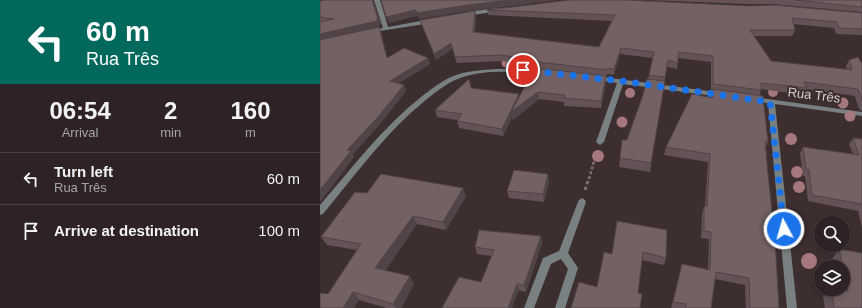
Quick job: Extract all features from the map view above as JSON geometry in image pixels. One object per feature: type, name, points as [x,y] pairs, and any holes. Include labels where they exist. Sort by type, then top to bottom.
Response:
[{"type":"street","points":[[377,0],[386,28]]},
{"type":"street","points":[[461,15],[502,9]]},
{"type":"street","points":[[359,34],[439,19]]},
{"type":"street","points":[[320,212],[412,108],[453,78],[482,72],[523,70],[552,73]]},
{"type":"street","points":[[587,77],[731,96]]},
{"type":"street","points":[[600,142],[621,81]]},
{"type":"street","name":"Rua Três","points":[[747,98],[862,114]]},
{"type":"street","points":[[770,102],[792,308]]},
{"type":"street","points":[[529,308],[547,261],[563,254],[582,202]]},
{"type":"street","points":[[560,308],[573,268],[563,254]]},
{"type":"path","points":[[582,202],[600,142]]},
{"type":"building","points":[[372,0],[378,19],[377,21],[320,34],[320,22],[334,19],[320,17],[320,1]]},
{"type":"building","points":[[381,0],[510,0],[417,13],[416,10],[386,17]]},
{"type":"building","points":[[570,0],[625,0],[750,6],[774,5],[862,13],[862,29],[839,28],[837,22],[792,18],[795,30],[750,30],[771,61],[852,70],[849,60],[858,57],[862,64],[862,101],[858,89],[804,82],[807,88],[761,83],[761,90],[713,84],[713,56],[678,52],[678,63],[668,60],[665,77],[649,75],[654,52],[621,48],[614,69],[608,68],[607,70],[538,62],[539,61],[501,55],[455,57],[451,43],[434,54],[420,20],[475,11],[473,32],[599,47],[615,15],[487,10]]},
{"type":"building","points":[[795,0],[862,0],[862,7]]},
{"type":"building","points":[[379,27],[387,58],[404,48],[428,58],[390,81],[404,85],[378,117],[347,150],[351,151],[320,190],[320,40]]},
{"type":"building","points":[[535,68],[606,76],[601,101],[564,98],[565,95],[538,92],[511,112]]},
{"type":"building","points":[[469,79],[471,88],[519,94],[502,129],[457,121],[462,114],[435,110]]},
{"type":"building","points":[[647,79],[665,81],[651,163],[620,158],[622,140],[627,140]]},
{"type":"building","points":[[713,89],[763,96],[768,142],[765,141],[775,239],[779,308],[750,308],[749,278],[716,272],[711,308],[686,308],[686,304],[673,302],[682,264],[710,270],[711,232],[704,231],[704,206],[707,207],[710,154],[666,147],[692,94],[713,98]]},
{"type":"building","points":[[853,138],[862,139],[862,204],[812,195],[809,170],[806,169],[803,147],[859,155]]},
{"type":"building","points":[[514,170],[548,174],[543,194],[507,191]]},
{"type":"building","points":[[381,174],[463,188],[443,222],[413,216],[375,268],[410,276],[393,304],[353,292],[343,308],[320,308],[320,293],[328,294],[361,244],[321,237],[355,192],[367,193]]},
{"type":"building","points":[[617,221],[667,230],[666,258],[643,252],[638,293],[642,294],[640,308],[571,308],[579,282],[597,287],[604,252],[612,254]]},
{"type":"building","points":[[479,230],[541,236],[524,285],[517,284],[508,308],[442,308],[459,277],[481,282],[494,250],[475,247]]},
{"type":"building","points":[[850,251],[862,253],[862,308],[834,308],[832,296],[850,296],[850,260],[841,260],[840,252]]},
{"type":"route","points":[[523,70],[621,81],[770,102],[784,229]]}]
